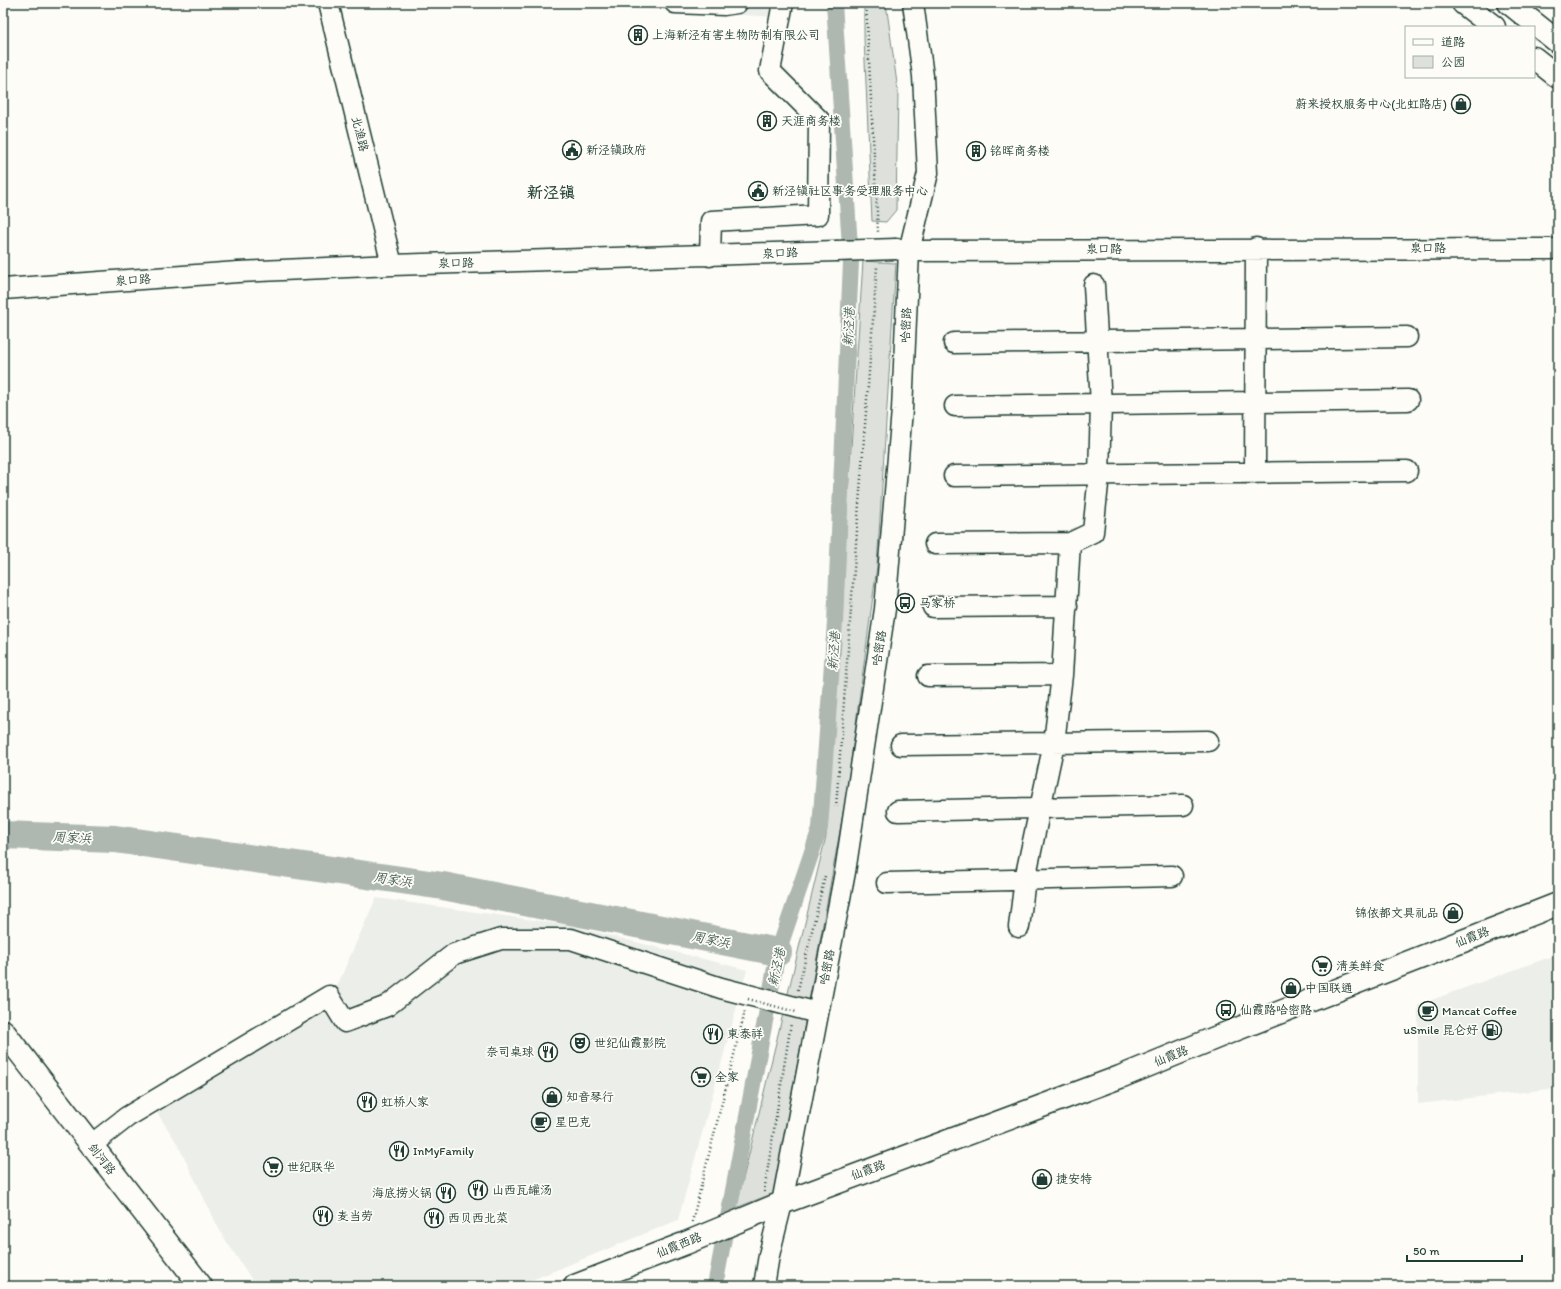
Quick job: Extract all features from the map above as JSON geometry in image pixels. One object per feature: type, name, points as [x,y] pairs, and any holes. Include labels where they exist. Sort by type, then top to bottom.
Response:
[{"type":"main road","points":[[1463,3],[1493,26]]},
{"type":"main road","points":[[1509,3],[1558,42]]},
{"type":"main road","points":[[1535,59],[1558,77]]},
{"type":"main road","name":"仙霞路","points":[[782,1203],[1120,1077],[1232,1031],[1558,904]]},
{"type":"main road","name":"剑河路","points":[[3,1031],[201,1286]]},
{"type":"main road","name":"仙霞西路","points":[[575,1286],[686,1243],[782,1203]]},
{"type":"street","name":"北渔路","points":[[328,3],[392,265]]},
{"type":"street","points":[[675,3],[724,5],[737,3]]},
{"type":"street","points":[[710,256],[711,221],[818,215],[819,120],[770,71],[784,3]]},
{"type":"street","name":"哈密路","points":[[764,1286],[782,1203],[845,872],[885,609],[902,410],[895,250],[928,173],[923,76],[913,3]]},
{"type":"street","name":"泉口路","points":[[3,289],[238,272],[392,265],[836,251],[1256,248],[1558,248]]},
{"type":"street","points":[[1255,473],[1256,248]]},
{"type":"street","points":[[935,544],[1070,543],[1093,532],[1099,475],[1101,404],[1096,341],[1094,285]]},
{"type":"street","points":[[954,343],[1407,337]]},
{"type":"street","points":[[954,406],[1408,400]]},
{"type":"street","points":[[954,476],[1407,471]]},
{"type":"street","points":[[1019,927],[1025,880],[1054,743],[1062,675],[1070,543]]},
{"type":"street","points":[[933,607],[1067,606]]},
{"type":"street","points":[[928,676],[1062,675]]},
{"type":"street","points":[[901,745],[1208,741]]},
{"type":"street","points":[[898,812],[1183,805]]},
{"type":"street","points":[[887,883],[1172,876]]},
{"type":"street","points":[[91,1145],[127,1117],[329,996],[345,1022],[387,1006],[454,954],[501,939],[571,939],[721,988],[748,1000],[793,1014],[818,1013]]},
{"type":"path","points":[[836,810],[895,250],[866,3]]},
{"type":"path","points":[[761,1211],[793,1014],[826,871]]},
{"type":"path","points":[[686,1243],[748,1000],[793,1014]]},
{"type":"shaded area","points":[[593,3],[780,3],[776,17],[593,6]]},
{"type":"shaded area","points":[[376,898],[568,925],[747,970],[678,1220],[517,1286],[256,1286],[221,1233],[177,1143],[146,1096],[337,986]]},
{"type":"shaded area","points":[[1558,954],[1558,1088],[1418,1104],[1418,1005]]},
{"type":"green space","points":[[864,3],[886,3],[898,91],[896,210],[886,222],[872,221],[864,38]]},
{"type":"green space","points":[[863,261],[896,263],[877,566],[846,798],[774,1193],[736,1208],[826,836]]},
{"type":"waterway","name":"新泾港","points":[[715,1286],[778,952],[820,828],[835,622],[851,262],[834,3]]},
{"type":"waterway","name":"周家浜","points":[[3,835],[115,839],[443,886],[778,952]]},
{"type":"place","name":"上海新泾有害生物防制有限公司","points":[[638,35]]},
{"type":"place","name":"蔚来授权服务中心(北虹路店)","points":[[1461,104]]},
{"type":"place","name":"天涯商务楼","points":[[767,121]]},
{"type":"place","name":"新泾镇政府","points":[[572,150]]},
{"type":"place","name":"铭晖商务楼","points":[[976,151]]},
{"type":"place","name":"新泾镇社区事务受理服务中心","points":[[758,191]]},
{"type":"place","name":"马家桥","points":[[905,603]]},
{"type":"place","name":"锦依都文具礼品","points":[[1453,913]]},
{"type":"place","name":"清美鲜食","points":[[1322,966]]},
{"type":"place","name":"中国联通","points":[[1291,988]]},
{"type":"place","name":"仙霞路哈密路","points":[[1226,1010]]},
{"type":"place","name":"Mancat Coffee","points":[[1428,1011]]},
{"type":"place","name":"uSmile 昆仑好","points":[[1492,1030]]},
{"type":"place","name":"東泰祥","points":[[713,1034]]},
{"type":"place","name":"世纪仙霞影院","points":[[580,1043]]},
{"type":"place","name":"奈司桌球","points":[[548,1052]]},
{"type":"place","name":"全家","points":[[701,1077]]},
{"type":"place","name":"知音琴行","points":[[552,1097]]},
{"type":"place","name":"虹桥人家","points":[[367,1102]]},
{"type":"place","name":"星巴克","points":[[541,1122]]},
{"type":"place","name":"InMyFamily","points":[[399,1151]]},
{"type":"place","name":"世纪联华","points":[[273,1167]]},
{"type":"place","name":"捷安特","points":[[1042,1179]]},
{"type":"place","name":"山西瓦罐汤","points":[[478,1190]]},
{"type":"place","name":"海底捞火锅","points":[[446,1193]]},
{"type":"place","name":"麦当劳","points":[[323,1216]]},
{"type":"place","name":"西贝西北菜","points":[[434,1218]]},
{"type":"district","name":"新泾镇","points":[[551,192]]}]
